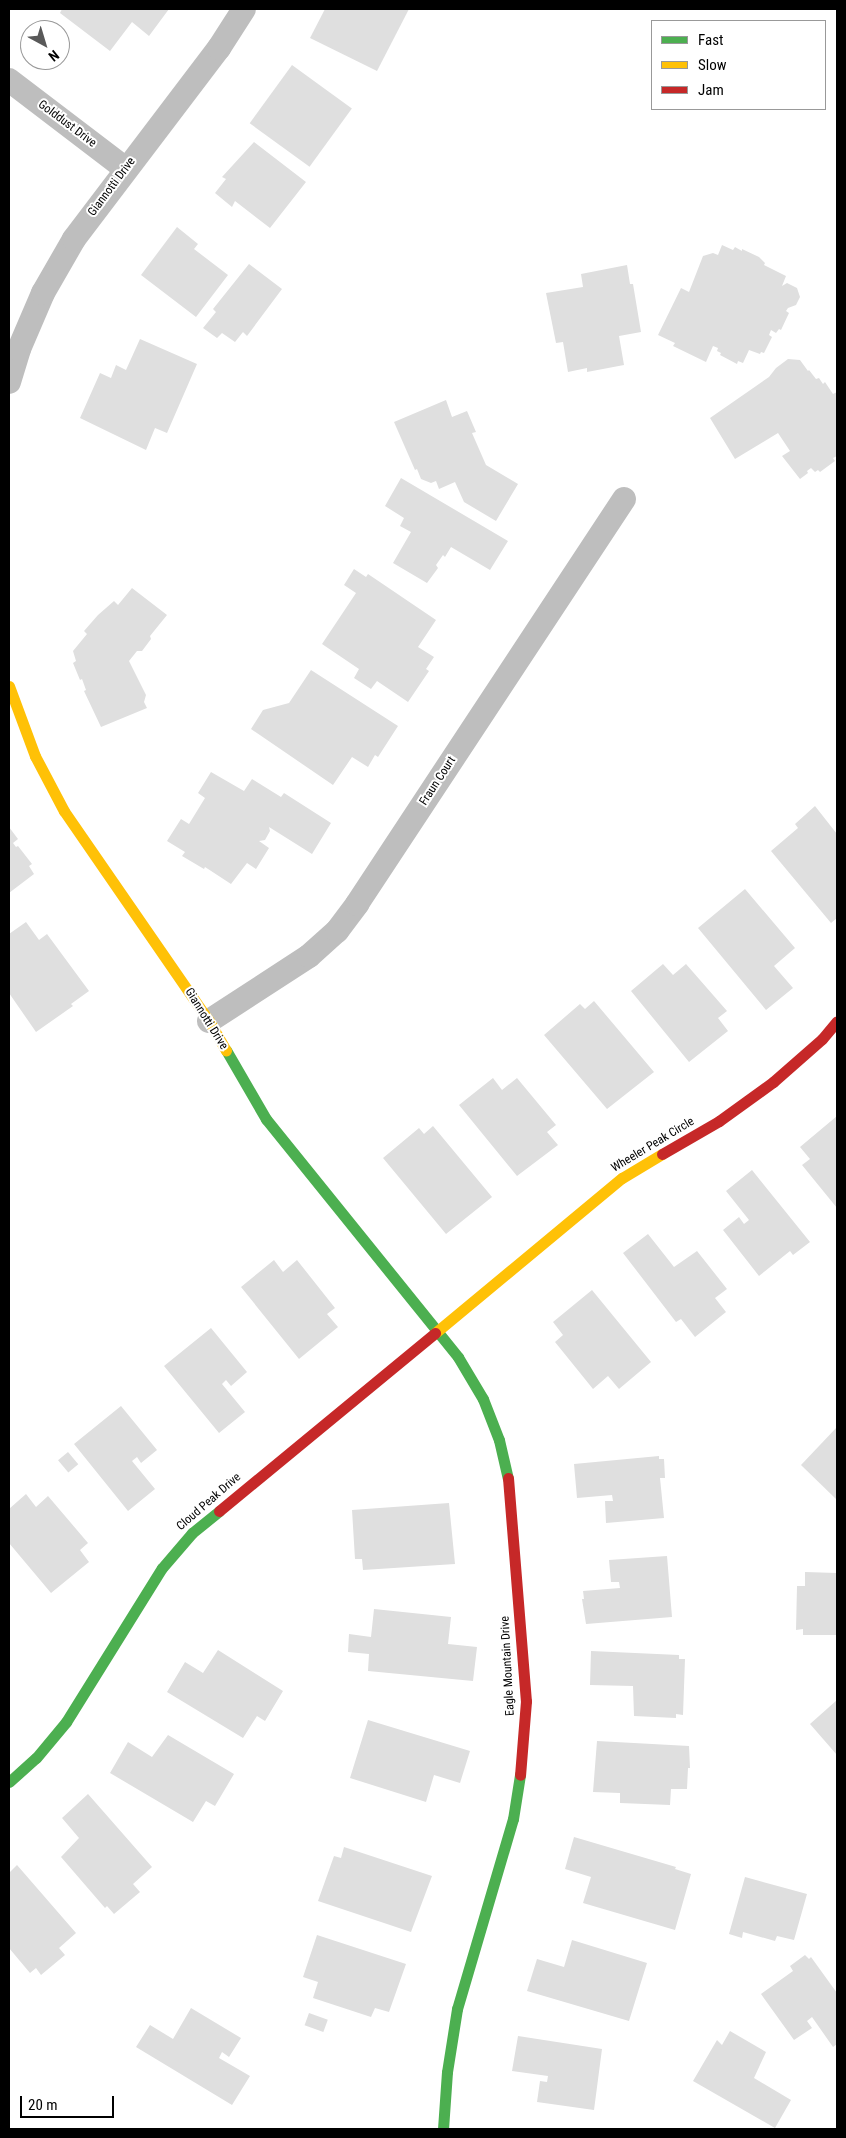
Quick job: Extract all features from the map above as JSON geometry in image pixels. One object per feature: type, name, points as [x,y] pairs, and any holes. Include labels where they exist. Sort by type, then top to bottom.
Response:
[{"type":"street","name":"Giannotti Drive","points":[[9,382],[19,349],[43,293],[74,239],[219,48],[244,9]]},
{"type":"street","name":"Golddust Drive","points":[[9,80],[126,169]]},
{"type":"street","name":"Fraun Court","points":[[210,1021],[309,956],[337,931],[363,896],[624,500]]},
{"type":"street","name":"Giannotti Drive","points":[[9,686],[35,756],[64,811],[210,1021],[266,1119],[436,1330]]},
{"type":"street","name":"Wheeler Peak Circle","points":[[436,1330],[622,1178],[719,1120],[773,1082],[822,1039],[837,1021]]},
{"type":"street","name":"Cloud Peak Drive","points":[[9,1782],[36,1758],[66,1722],[162,1568],[192,1533],[436,1330]]},
{"type":"street","name":"Eagle Mountain Drive","points":[[436,1330],[458,1357],[483,1399],[499,1440],[510,1488],[526,1701],[522,1763],[512,1819],[457,2009],[447,2072],[443,2129]]},
{"type":"building","points":[[62,9],[169,9],[149,36],[132,22],[110,51],[60,13]]},
{"type":"building","points":[[325,9],[409,9],[377,71],[310,38]]},
{"type":"building","points":[[292,65],[352,108],[310,167],[250,123]]},
{"type":"building","points":[[254,142],[306,182],[270,228],[235,201],[232,207],[215,193],[226,179],[222,177]]},
{"type":"building","points":[[177,227],[198,244],[194,249],[228,275],[196,317],[141,275]]},
{"type":"building","points":[[722,245],[733,250],[735,247],[742,251],[742,249],[759,257],[765,263],[764,265],[786,276],[782,286],[787,283],[797,288],[800,297],[796,305],[788,308],[786,311],[789,313],[781,330],[779,329],[776,333],[771,330],[769,335],[772,337],[764,353],[761,352],[760,354],[749,350],[743,363],[738,361],[737,364],[720,355],[721,353],[717,351],[718,348],[713,346],[706,362],[673,346],[675,343],[658,335],[681,288],[689,292],[703,256],[713,253],[718,255]]},
{"type":"building","points":[[249,264],[282,289],[247,336],[243,332],[235,342],[222,333],[217,338],[203,328],[216,312],[213,309]]},
{"type":"building","points":[[627,265],[630,284],[633,284],[641,332],[619,336],[624,365],[587,372],[587,368],[568,372],[563,342],[556,343],[546,293],[583,287],[581,274]]},
{"type":"building","points":[[140,339],[197,364],[167,433],[155,428],[146,450],[80,418],[100,373],[111,378],[116,365],[126,370]]},
{"type":"building","points":[[788,359],[800,360],[816,379],[819,378],[823,384],[825,382],[833,394],[837,392],[837,456],[833,458],[835,461],[820,472],[818,470],[815,472],[811,468],[800,479],[782,456],[790,451],[778,433],[735,459],[710,418],[769,377],[776,368]]},
{"type":"building","points":[[446,400],[452,417],[467,411],[476,432],[472,433],[486,465],[518,484],[496,521],[464,502],[455,482],[439,489],[436,481],[431,483],[421,479],[417,469],[415,470],[394,422]]},
{"type":"building","points":[[401,478],[508,541],[490,570],[451,547],[445,557],[443,555],[436,565],[438,568],[427,583],[393,563],[411,532],[400,526],[404,518],[385,506]]},
{"type":"building","points":[[354,569],[366,577],[368,574],[436,620],[418,647],[434,657],[426,669],[429,671],[408,702],[377,681],[371,689],[354,678],[359,669],[322,644],[356,593],[344,585]]},
{"type":"building","points":[[132,588],[167,615],[150,636],[151,639],[142,651],[137,651],[129,661],[146,695],[144,702],[147,708],[101,727],[84,691],[86,690],[82,679],[80,680],[73,663],[76,661],[73,651],[87,634],[84,631],[98,615],[114,601],[118,605]]},
{"type":"building","points":[[311,670],[398,726],[378,757],[375,755],[368,767],[352,757],[333,785],[251,729],[263,710],[289,703]]},
{"type":"building","points":[[211,772],[244,791],[252,779],[281,797],[284,793],[331,823],[312,854],[269,827],[270,831],[265,840],[259,841],[269,848],[256,869],[247,863],[231,884],[205,867],[204,869],[182,856],[185,852],[167,841],[181,819],[189,824],[205,798],[198,793]]},
{"type":"building","points":[[815,806],[837,834],[837,918],[831,923],[771,851],[798,828],[795,824]]},
{"type":"building","points":[[9,827],[18,839],[13,843],[16,847],[18,846],[32,864],[29,866],[34,874],[9,893]]},
{"type":"building","points":[[745,889],[795,948],[774,966],[793,988],[766,1010],[698,928]]},
{"type":"building","points":[[26,922],[39,940],[47,934],[89,991],[71,1004],[73,1006],[36,1032],[9,993],[9,934]]},
{"type":"building","points":[[663,964],[673,975],[686,964],[727,1011],[718,1018],[728,1031],[689,1062],[631,991]]},
{"type":"building","points":[[594,1001],[654,1072],[607,1109],[544,1035],[580,1004],[585,1009]]},
{"type":"building","points":[[493,1078],[502,1090],[517,1078],[556,1125],[547,1132],[558,1145],[517,1176],[459,1105]]},
{"type":"building","points":[[837,1116],[837,1208],[802,1165],[810,1159],[800,1147]]},
{"type":"building","points":[[433,1126],[492,1197],[446,1234],[383,1158],[419,1128],[424,1134]]},
{"type":"building","points":[[752,1170],[810,1242],[793,1255],[790,1251],[759,1276],[723,1230],[739,1217],[744,1224],[749,1220],[726,1191]]},
{"type":"building","points":[[648,1234],[674,1267],[697,1251],[727,1289],[715,1298],[726,1312],[695,1337],[681,1319],[676,1322],[623,1253]]},
{"type":"building","points":[[274,1260],[283,1272],[297,1260],[335,1308],[327,1314],[338,1327],[299,1359],[241,1287]]},
{"type":"building","points":[[592,1290],[651,1362],[619,1389],[608,1376],[593,1389],[555,1342],[563,1335],[553,1322]]},
{"type":"building","points":[[211,1328],[247,1372],[231,1386],[226,1380],[222,1384],[245,1412],[219,1433],[164,1366]]},
{"type":"building","points":[[121,1406],[157,1450],[141,1463],[137,1457],[132,1461],[155,1489],[128,1511],[74,1444]]},
{"type":"building","points":[[837,1427],[837,1500],[801,1465]]},
{"type":"building","points":[[68,1452],[78,1464],[68,1473],[58,1460]]},
{"type":"building","points":[[659,1456],[659,1459],[664,1459],[665,1478],[660,1478],[664,1518],[606,1523],[605,1501],[613,1501],[612,1495],[577,1498],[574,1464]]},
{"type":"building","points":[[26,1494],[36,1507],[48,1496],[88,1543],[80,1550],[89,1562],[51,1593],[9,1543],[9,1509]]},
{"type":"building","points":[[449,1503],[455,1564],[363,1570],[362,1559],[355,1559],[352,1510]]},
{"type":"building","points":[[667,1556],[672,1617],[586,1624],[582,1599],[584,1599],[583,1591],[620,1588],[619,1582],[611,1582],[609,1560]]},
{"type":"building","points":[[805,1572],[837,1573],[837,1635],[803,1635],[803,1629],[796,1630],[797,1586],[805,1586]]},
{"type":"building","points":[[374,1609],[451,1617],[448,1644],[477,1647],[473,1681],[368,1671],[369,1654],[348,1652],[349,1634],[371,1637]]},
{"type":"building","points":[[218,1650],[283,1691],[265,1721],[257,1716],[243,1738],[167,1692],[185,1662],[203,1673]]},
{"type":"building","points":[[591,1651],[679,1655],[679,1659],[685,1659],[683,1715],[676,1714],[676,1718],[634,1716],[633,1686],[590,1685]]},
{"type":"building","points":[[837,1700],[837,1755],[810,1724]]},
{"type":"building","points":[[368,1720],[470,1751],[460,1783],[434,1775],[426,1802],[350,1778]]},
{"type":"building","points":[[168,1735],[234,1774],[215,1806],[206,1801],[193,1822],[110,1773],[128,1742],[152,1757]]},
{"type":"building","points":[[597,1741],[689,1746],[690,1768],[688,1768],[687,1789],[671,1789],[670,1805],[620,1803],[620,1793],[593,1792]]},
{"type":"building","points":[[88,1794],[152,1867],[133,1884],[140,1892],[114,1914],[107,1906],[105,1908],[61,1857],[79,1838],[62,1818]]},
{"type":"building","points":[[574,1837],[676,1867],[675,1869],[691,1874],[675,1930],[583,1903],[591,1877],[565,1869]]},
{"type":"building","points":[[344,1847],[432,1876],[411,1932],[318,1901],[334,1856],[341,1858]]},
{"type":"building","points":[[17,1865],[76,1933],[59,1948],[65,1955],[41,1975],[36,1968],[30,1973],[9,1948],[9,1873]]},
{"type":"building","points":[[745,1877],[807,1894],[794,1940],[777,1936],[775,1941],[743,1932],[742,1938],[729,1934]]},
{"type":"building","points":[[317,1935],[406,1964],[389,2012],[375,2008],[371,2017],[313,1998],[318,1982],[303,1977]]},
{"type":"building","points":[[572,1940],[647,1963],[629,2021],[527,1991],[537,1959],[564,1967]]},
{"type":"building","points":[[805,1955],[809,1959],[811,1957],[837,1993],[837,2044],[833,2047],[812,2017],[807,2021],[812,2028],[794,2040],[761,1994],[793,1971],[790,1966]]},
{"type":"building","points":[[191,2008],[241,2038],[229,2057],[222,2052],[219,2058],[250,2076],[232,2105],[136,2047],[150,2025],[173,2039]]},
{"type":"building","points":[[309,2013],[328,2020],[323,2032],[305,2025]]},
{"type":"building","points":[[730,2031],[766,2052],[754,2078],[791,2100],[775,2128],[693,2081],[717,2040],[722,2045]]},
{"type":"building","points":[[518,2036],[602,2049],[594,2110],[537,2102],[540,2081],[547,2082],[548,2076],[512,2071]]},
{"type":"traffic: fast","points":[[226,1050],[266,1119],[458,1357],[483,1399],[499,1440],[508,1478]]},
{"type":"traffic: fast","points":[[9,1782],[36,1758],[66,1722],[162,1568],[192,1533],[219,1511]]},
{"type":"traffic: fast","points":[[443,2129],[447,2072],[457,2009],[513,1819],[520,1775]]},
{"type":"traffic: slow","points":[[9,686],[35,756],[64,811],[209,1021],[226,1050]]},
{"type":"traffic: slow","points":[[435,1333],[622,1178],[662,1154]]},
{"type":"traffic: jam","points":[[662,1154],[719,1121],[773,1082],[822,1039],[837,1021]]},
{"type":"traffic: jam","points":[[219,1511],[435,1333]]},
{"type":"traffic: jam","points":[[508,1478],[526,1701],[520,1775]]}]
